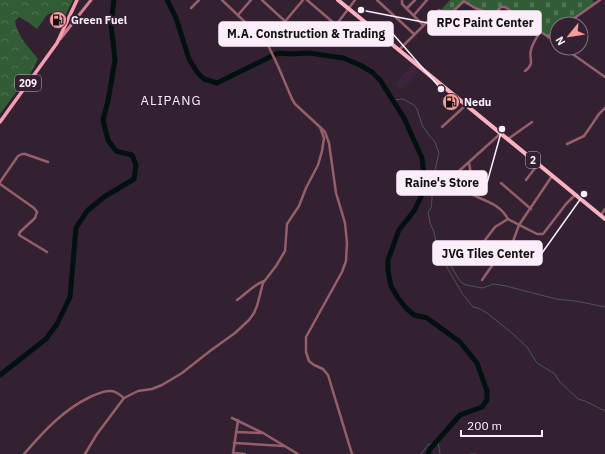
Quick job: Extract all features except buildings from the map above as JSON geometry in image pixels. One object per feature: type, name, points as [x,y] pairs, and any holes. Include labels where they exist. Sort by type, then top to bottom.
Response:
[{"type":"highway","name":"2","points":[[338,0],[605,219]]},
{"type":"main road","points":[[57,43],[78,0]]},
{"type":"main road","name":"209","points":[[0,122],[57,43],[91,0]]},
{"type":"street","points":[[191,8],[199,0]]},
{"type":"street","points":[[222,0],[267,43],[295,104],[324,130],[330,143],[336,193],[347,234],[347,253],[339,279],[306,337],[306,352],[309,361],[323,369],[328,375],[352,454]]},
{"type":"street","points":[[238,15],[251,0]]},
{"type":"street","points":[[262,0],[301,36]]},
{"type":"street","points":[[267,43],[303,0]]},
{"type":"street","points":[[307,0],[335,24]]},
{"type":"street","points":[[327,37],[335,24],[354,0]]},
{"type":"street","points":[[377,0],[414,34]]},
{"type":"street","points":[[402,0],[402,4],[423,25]]},
{"type":"street","points":[[407,8],[415,0]]},
{"type":"street","points":[[414,15],[427,0]]},
{"type":"street","points":[[577,16],[598,0]]},
{"type":"street","points":[[399,50],[439,10],[448,16],[464,1],[475,8],[492,14],[501,7],[505,7],[548,37]]},
{"type":"street","points":[[525,71],[530,66],[530,50],[540,32]]},
{"type":"street","points":[[575,56],[605,77]]},
{"type":"street","points":[[442,127],[466,104]]},
{"type":"street","points":[[567,144],[584,136],[605,108]]},
{"type":"street","points":[[508,139],[532,122]]},
{"type":"street","points":[[85,454],[97,434],[124,398],[138,391],[162,386],[182,373],[235,333],[249,320],[257,306],[265,280],[283,256],[286,247],[287,224],[300,206],[306,188],[320,159],[324,138],[320,127]]},
{"type":"street","points":[[448,180],[501,133]]},
{"type":"street","points":[[47,252],[19,235],[20,232],[35,218],[37,212],[34,208],[0,183],[19,155],[23,154],[48,162]]},
{"type":"street","points":[[469,162],[472,180],[469,194],[488,201],[501,210],[508,219],[537,234],[543,234],[566,204],[576,194]]},
{"type":"street","points":[[526,180],[538,164]]},
{"type":"street","points":[[482,280],[496,260],[504,263],[520,225],[552,176]]},
{"type":"street","points":[[501,183],[531,209]]},
{"type":"street","points":[[600,215],[605,209]]},
{"type":"street","points":[[464,257],[482,244],[495,227],[508,219]]},
{"type":"street","points":[[237,300],[252,287],[265,280]]},
{"type":"street","points":[[24,454],[50,425],[78,403],[106,391],[114,391],[124,398]]},
{"type":"street","points":[[232,418],[263,433],[298,454]]},
{"type":"street","points":[[238,420],[233,453],[245,454]]},
{"type":"street","points":[[236,432],[263,433]]},
{"type":"street","points":[[234,443],[286,446]]},
{"type":"shaded area","points":[[61,10],[67,14],[58,30],[49,24],[57,11]]},
{"type":"shaded area","points":[[412,65],[419,71],[402,90],[395,84]]},
{"type":"green space","points":[[0,0],[73,0],[65,16],[51,13],[47,15],[37,29],[19,17],[15,21],[21,37],[38,59],[30,74],[0,114]]},
{"type":"green space","points":[[450,0],[592,0],[596,4],[579,16],[549,16],[549,37],[504,6],[500,8],[495,16],[463,3],[447,19],[439,12]]},
{"type":"waterway","points":[[0,375],[46,339],[57,324],[70,297],[76,228],[87,211],[104,197],[134,179],[136,165],[132,155],[116,151],[108,140],[103,120],[115,60],[111,24],[114,0]]},
{"type":"waterway","points":[[167,0],[176,18],[189,59],[197,72],[204,79],[217,83],[278,53],[309,53],[343,58],[372,72],[380,80],[404,118],[422,158],[424,174],[422,195],[414,211],[399,230],[388,260],[388,271],[391,286],[398,298],[414,315],[427,318],[460,342],[477,363],[487,391],[487,400],[482,407],[460,415],[430,449],[428,454]]},
{"type":"waterway","points":[[394,100],[403,99],[414,105],[417,109],[422,125],[435,142],[439,153],[432,183],[431,208],[428,212],[436,242],[445,260],[445,264],[462,293],[473,307],[487,313],[513,334],[527,347],[537,363],[555,374],[559,381],[578,399],[605,411]]},
{"type":"waterway","points":[[437,242],[447,253],[449,263],[458,278],[466,285],[483,288],[493,284],[506,286],[556,299],[576,301],[605,307]]},
{"type":"waterway","points":[[421,454],[428,445],[438,441],[440,454]]},
{"type":"waterway","points":[[470,454],[476,454]]},
{"type":"place","name":"RPC Paint Center","points":[[361,10]]},
{"type":"place","name":"Green Fuel","points":[[58,20]]},
{"type":"place","name":"M.A. Construction & Trading","points":[[441,89]]},
{"type":"place","name":"Nedu","points":[[451,102]]},
{"type":"place","name":"Raine's Store","points":[[502,129]]},
{"type":"place","name":"JVG Tiles Center","points":[[584,194]]},
{"type":"district","name":"ALIPANG","points":[[171,100]]}]
